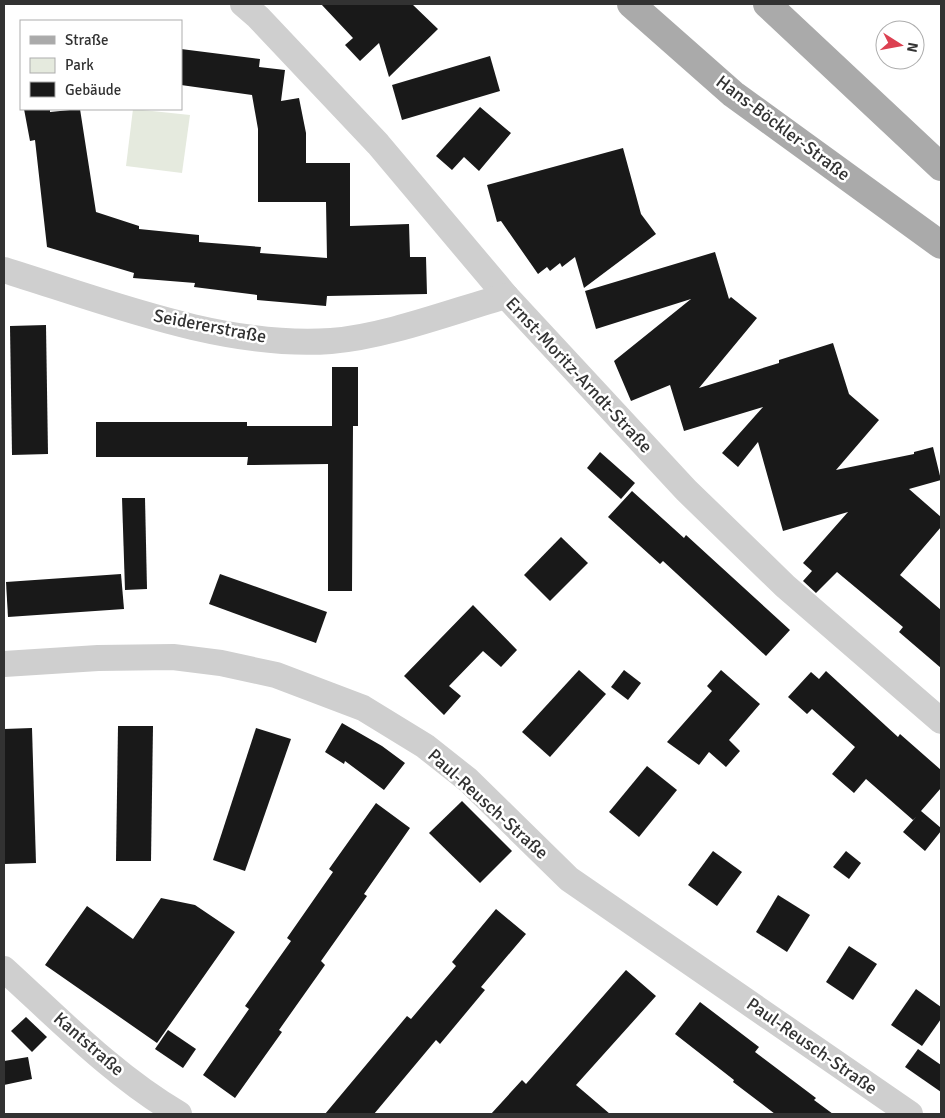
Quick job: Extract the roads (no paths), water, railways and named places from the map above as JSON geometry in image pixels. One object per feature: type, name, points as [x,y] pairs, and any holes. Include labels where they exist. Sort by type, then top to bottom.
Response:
[{"type":"main road","name":"Hans-Böckler-Straße","points":[[631,4],[733,94],[941,245]]},
{"type":"main road","points":[[767,4],[941,167]]},
{"type":"street","name":"Ernst-Moritz-Arndt-Straße","points":[[243,4],[258,17],[378,144],[506,296],[661,464],[751,556],[835,631],[941,721]]},
{"type":"street","name":"Seidererstraße","points":[[4,270],[195,327],[246,337],[294,341],[331,341],[368,335],[506,296]]},
{"type":"street","name":"Paul-Reusch-Straße","points":[[4,664],[101,658],[174,657],[221,663],[276,675],[362,708],[425,746],[468,780],[569,879],[910,1114]]},
{"type":"street","name":"Kantstraße","points":[[4,968],[108,1063],[179,1114]]}]
